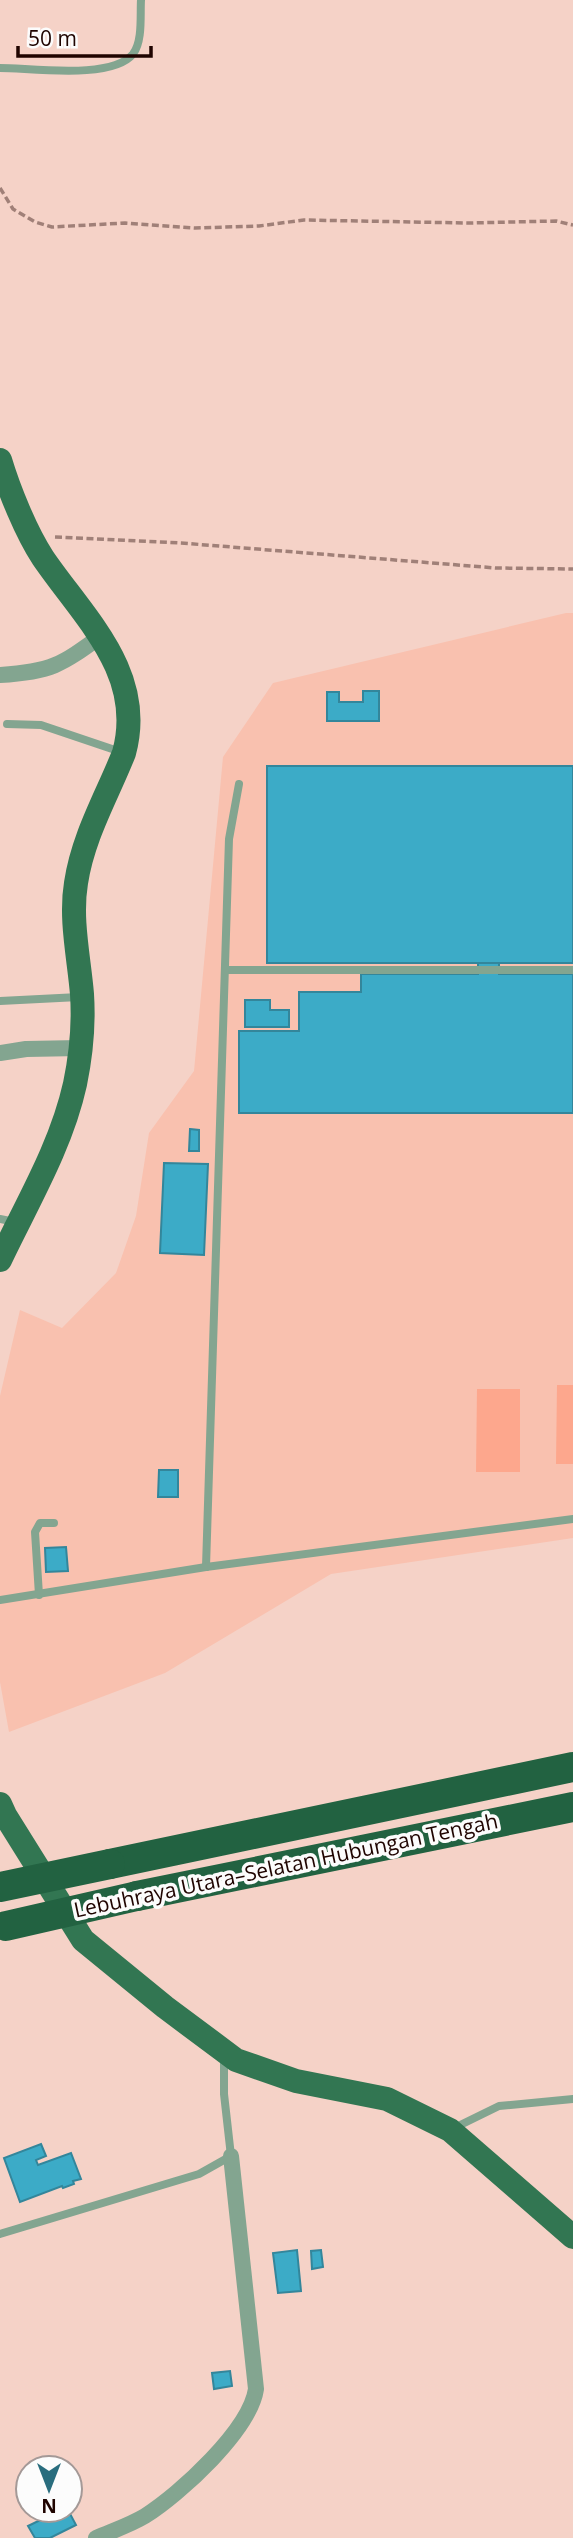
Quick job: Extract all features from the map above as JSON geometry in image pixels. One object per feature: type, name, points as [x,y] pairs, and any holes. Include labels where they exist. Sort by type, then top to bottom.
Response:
[{"type":"highway","name":"Lebuhraya Utara–Selatan Hubungan Tengah","points":[[0,1887],[573,1767]]},
{"type":"highway","name":"Lebuhraya Utara–Selatan Hubungan Tengah","points":[[3,1927],[137,1896],[573,1807]]},
{"type":"main road","points":[[0,460],[8,485],[42,556],[101,636],[122,677],[128,708],[124,753],[90,830],[76,883],[74,914],[82,997],[75,1085],[44,1172],[9,1221],[0,1261]]},
{"type":"main road","points":[[0,1804],[83,1940],[165,2007],[236,2060],[296,2081],[387,2099],[450,2130],[573,2237]]},
{"type":"street","points":[[0,675],[34,673],[63,663],[101,636]]},
{"type":"street","points":[[0,1053],[26,1049],[80,1048]]},
{"type":"street","points":[[96,2538],[145,2516],[196,2477],[254,2403],[256,2389],[231,2157]]},
{"type":"lane","points":[[0,68],[101,70],[120,63],[133,54],[138,41],[141,0]]},
{"type":"lane","points":[[8,723],[41,725],[124,753]]},
{"type":"lane","points":[[206,1567],[229,839],[239,784]]},
{"type":"lane","points":[[225,970],[573,970]]},
{"type":"lane","points":[[0,1001],[82,997]]},
{"type":"lane","points":[[0,1600],[206,1567],[573,1519]]},
{"type":"lane","points":[[39,1595],[35,1532],[40,1523],[54,1523]]},
{"type":"lane","points":[[0,2234],[199,2174],[231,2157],[224,2094],[223,2050]]},
{"type":"lane","points":[[450,2130],[499,2106],[573,2099]]},
{"type":"path","points":[[0,188],[13,209],[35,222],[52,226],[125,223],[195,228],[259,226],[304,220],[468,223],[556,221],[573,225]]},
{"type":"path","points":[[32,536],[181,543],[496,568],[573,569]]},
{"type":"shaded area","points":[[573,613],[573,1538],[331,1574],[165,1673],[9,1732],[0,1682],[0,1396],[20,1310],[62,1328],[116,1273],[136,1216],[149,1133],[194,1071],[223,757],[273,683]]},
{"type":"shaded area","points":[[557,1385],[573,1385],[573,1464],[556,1464]]},
{"type":"shaded area","points":[[477,1389],[520,1389],[520,1472],[476,1472]]},
{"type":"building","points":[[363,691],[379,691],[379,721],[327,721],[327,692],[339,692],[339,702],[363,702]]},
{"type":"building","points":[[267,766],[573,766],[573,871],[499,871],[499,896],[573,896],[573,963],[267,963]],"holes":[[[318,871],[476,871],[476,896],[318,896]]]},
{"type":"building","points":[[267,766],[573,766],[573,963],[267,963]]},
{"type":"building","points":[[478,963],[499,963],[499,974],[573,974],[573,1113],[239,1113],[239,1031],[299,1031],[299,992],[361,992],[361,974],[478,974]]},
{"type":"building","points":[[245,1000],[270,1000],[270,1010],[289,1010],[289,1027],[245,1027]]},
{"type":"building","points":[[190,1129],[199,1130],[199,1151],[189,1151]]},
{"type":"building","points":[[164,1163],[208,1164],[204,1255],[160,1253]]},
{"type":"building","points":[[159,1470],[178,1470],[178,1497],[158,1497]]},
{"type":"building","points":[[66,1547],[68,1571],[46,1572],[45,1548]]},
{"type":"building","points":[[41,2144],[46,2156],[36,2160],[38,2165],[71,2153],[81,2179],[73,2181],[74,2184],[20,2202],[4,2158]]},
{"type":"building","points":[[297,2250],[301,2291],[278,2293],[273,2253]]},
{"type":"building","points":[[321,2250],[323,2267],[312,2269],[311,2251]]},
{"type":"building","points":[[230,2371],[232,2386],[214,2389],[212,2373]]},
{"type":"building","points":[[76,2525],[50,2538],[35,2538],[28,2526]]}]
